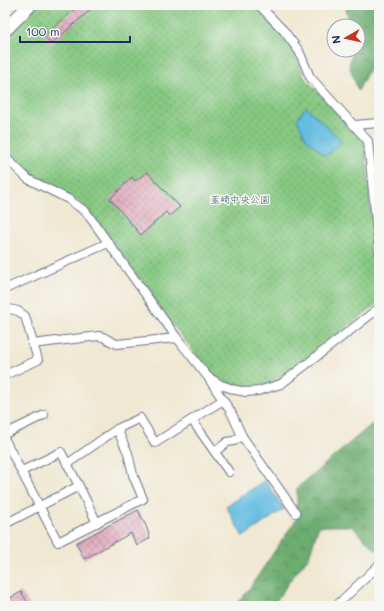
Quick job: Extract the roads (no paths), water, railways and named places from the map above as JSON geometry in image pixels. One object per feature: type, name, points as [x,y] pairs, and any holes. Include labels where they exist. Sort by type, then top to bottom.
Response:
[{"type":"main road","points":[[5,30],[25,7]]},
{"type":"street","points":[[259,5],[284,31],[299,51],[310,77],[368,141],[379,252]]},
{"type":"street","points":[[354,125],[379,123]]},
{"type":"street","points":[[5,157],[28,179],[68,199],[86,212],[177,338],[207,376],[231,412],[242,436],[296,513]]},
{"type":"street","points":[[5,289],[108,243]]},
{"type":"street","points":[[5,308],[18,311],[25,316],[32,344],[38,360],[5,375]]},
{"type":"street","points":[[207,376],[221,385],[246,392],[258,391],[281,384],[379,308]]},
{"type":"street","points":[[32,344],[99,336],[117,344],[177,338]]},
{"type":"street","points":[[67,464],[117,429],[140,418],[155,443],[223,400]]},
{"type":"street","points":[[5,434],[44,415]]},
{"type":"street","points":[[192,420],[229,472]]},
{"type":"street","points":[[5,440],[58,542],[143,499],[133,476],[128,453],[117,429]]},
{"type":"street","points":[[215,452],[227,442],[234,441],[242,436]]},
{"type":"street","points":[[22,471],[61,452],[97,522]]},
{"type":"street","points":[[5,524],[79,486]]},
{"type":"street","points":[[336,606],[379,565]]},
{"type":"water","points":[[306,107],[342,141],[326,156],[306,139],[297,119]]},
{"type":"water","points":[[265,480],[284,509],[243,537],[226,506]]},
{"type":"park label","name":"韮崎中央公園","points":[[240,199]]}]
